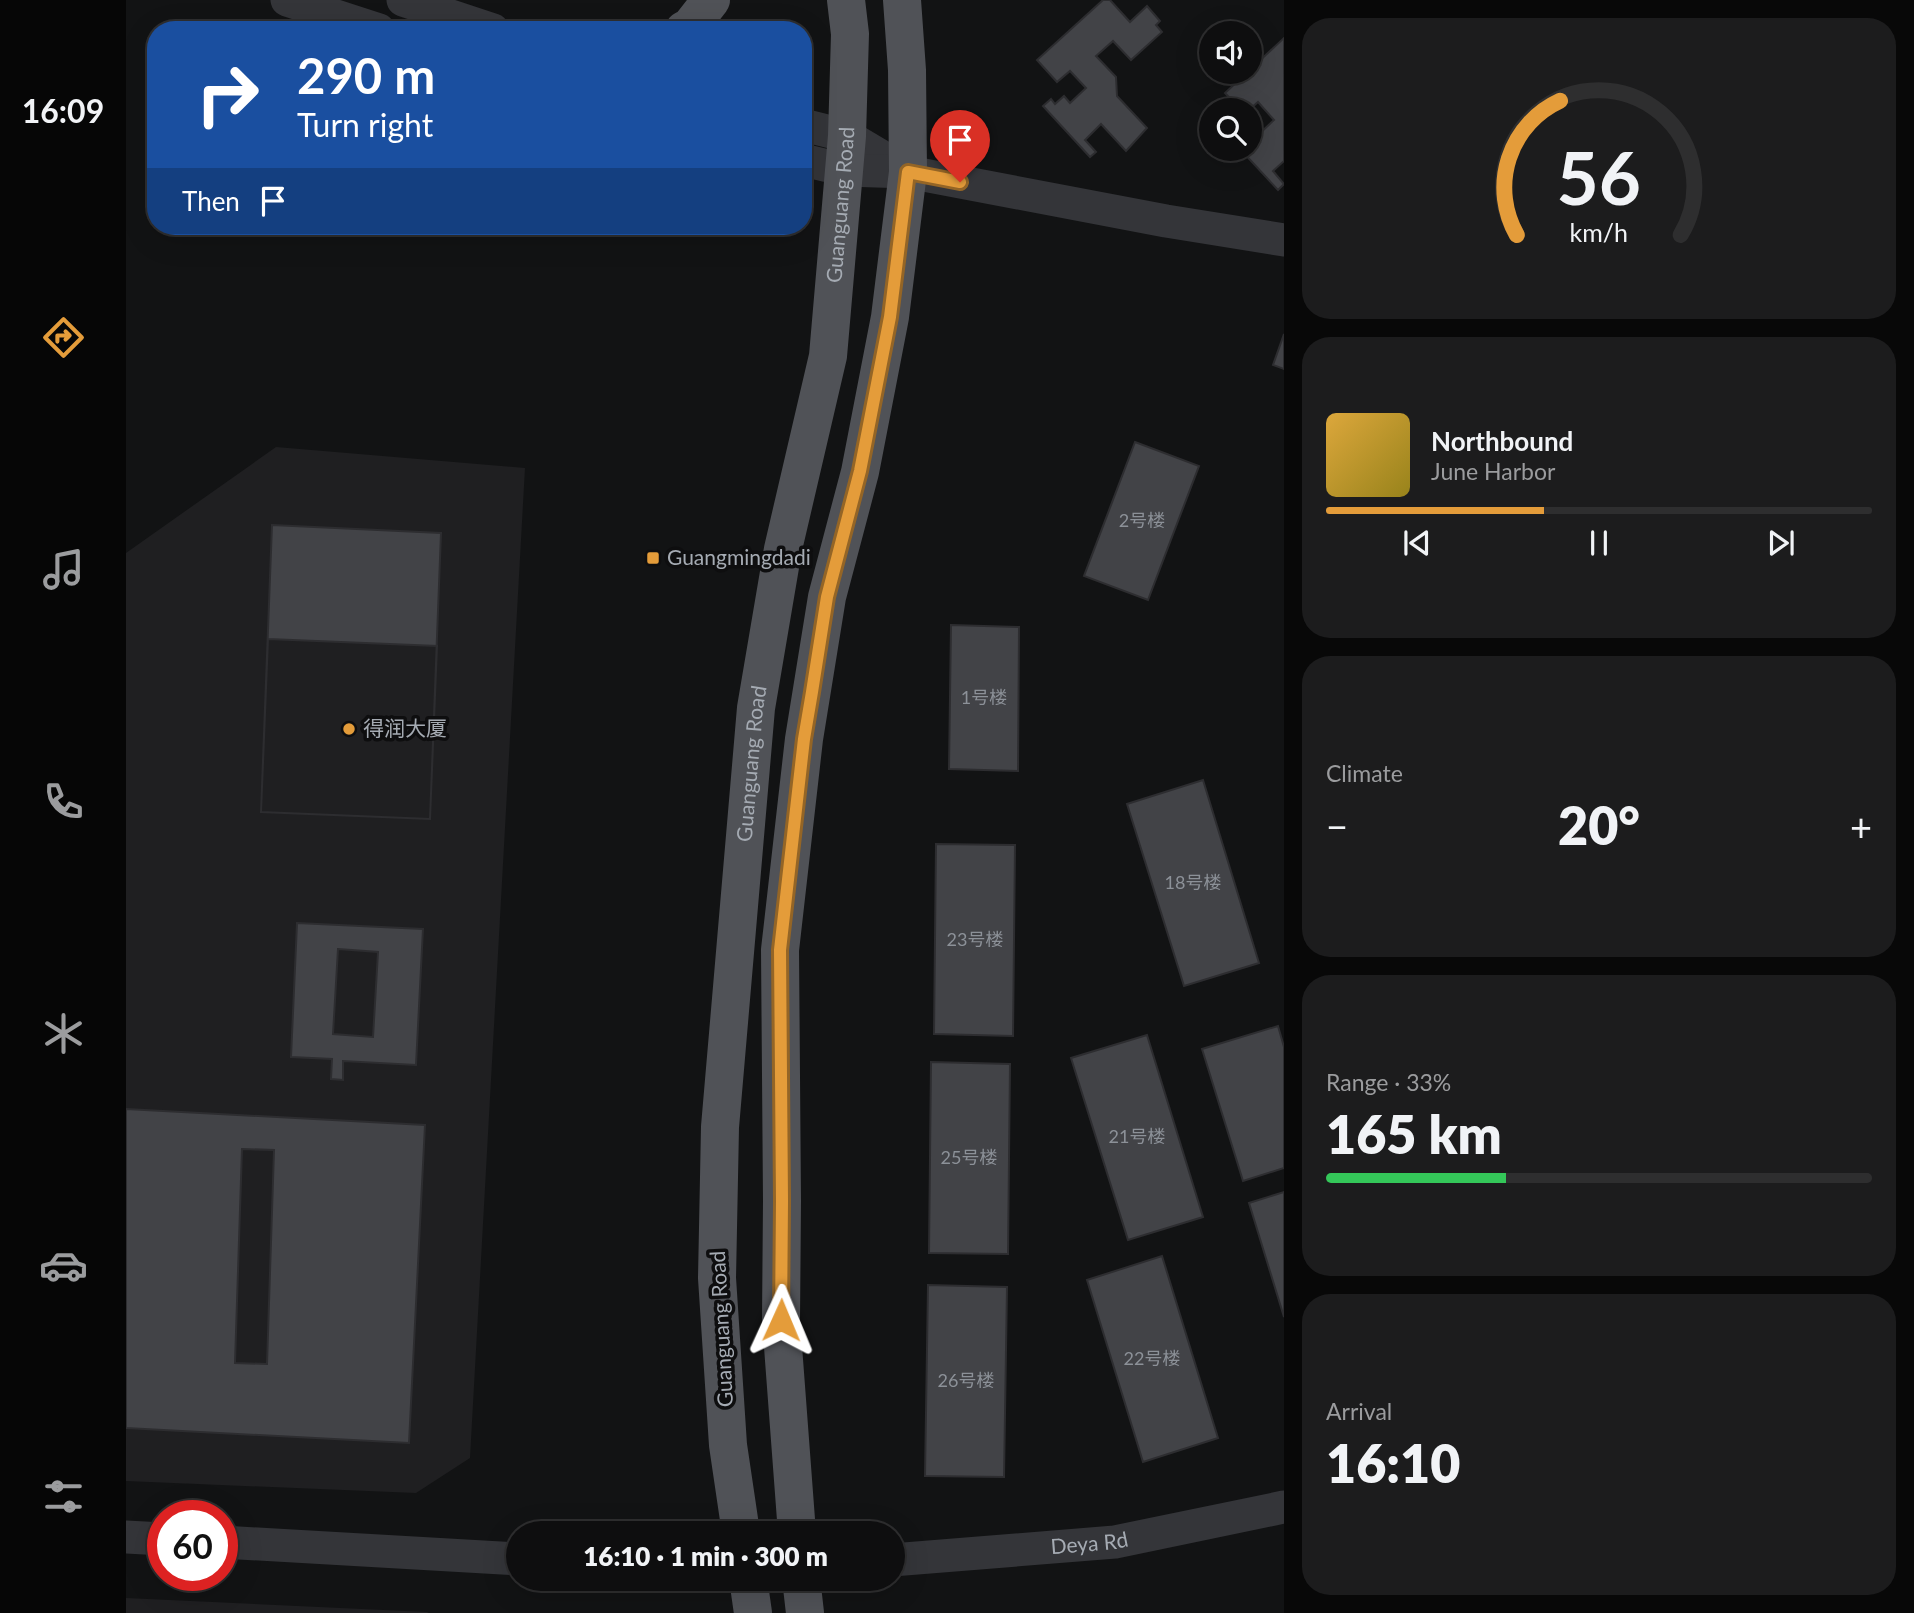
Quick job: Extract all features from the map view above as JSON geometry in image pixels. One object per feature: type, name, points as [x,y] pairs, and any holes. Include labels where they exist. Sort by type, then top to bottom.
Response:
[{"type":"main road","points":[[694,21],[710,0]]},
{"type":"main road","name":"Guanguang Road","points":[[739,1521],[728,1445],[717,1278],[720,1127],[756,708],[783,549],[828,356],[846,153],[850,34],[846,0]]},
{"type":"main road","points":[[796,1521],[781,1320],[780,950],[810,700],[827,597],[860,471],[890,317],[908,172],[907,70],[902,0]]},
{"type":"main road","points":[[750,1591],[753,1613]]},
{"type":"main road","points":[[802,1591],[805,1613]]},
{"type":"street","points":[[288,0],[352,21]]},
{"type":"street","points":[[403,0],[466,21]]},
{"type":"street","points":[[812,130],[846,153],[908,172],[1166,221],[1284,240]]},
{"type":"street","points":[[812,159],[846,153]]},
{"type":"street","name":"Deya Rd","points":[[905,1559],[1115,1542],[1284,1507]]},
{"type":"street","points":[[126,1537],[147,1538]]},
{"type":"street","points":[[238,1543],[506,1558]]},
{"type":"shaded area","points":[[276,447],[525,468],[470,1458],[416,1493],[126,1481],[126,553]]},
{"type":"shaded area","points":[[126,1598],[427,1612],[429,1613],[126,1613]]},
{"type":"building","points":[[1103,0],[1110,0],[1130,22],[1147,6],[1160,21],[1156,25],[1162,32],[1131,60],[1113,41],[1096,56],[1116,77],[1117,96],[1147,128],[1126,151],[1101,124],[1085,140],[1096,152],[1090,157],[1043,106],[1051,99],[1055,104],[1064,96],[1070,103],[1086,88],[1070,71],[1057,82],[1037,60]]},
{"type":"building","points":[[1284,38],[1284,161],[1273,171],[1284,184],[1278,190],[1251,161],[1262,161],[1262,131],[1274,120],[1262,106],[1262,98],[1230,98],[1225,93],[1235,84],[1262,84],[1262,59]]},
{"type":"building","points":[[1284,334],[1284,369],[1273,365]]},
{"type":"building","points":[[1135,442],[1199,466],[1148,600],[1084,576]]},
{"type":"building","name":"得润大厦","points":[[272,525],[441,533],[430,819],[261,812]]},
{"type":"building","points":[[951,625],[1019,627],[1018,771],[949,769]]},
{"type":"building","name":"得润大厦","points":[[268,639],[437,646],[430,819],[261,812]]},
{"type":"building","points":[[1203,780],[1259,963],[1184,986],[1127,804]]},
{"type":"building","points":[[936,844],[1015,845],[1013,1036],[934,1034]]},
{"type":"building","points":[[297,923],[423,929],[416,1065],[343,1061],[343,1080],[331,1079],[332,1059],[291,1057]],"holes":[[[338,949],[378,952],[373,1037],[333,1034]]]},
{"type":"building","points":[[1278,1026],[1284,1047],[1284,1168],[1243,1181],[1202,1049]]},
{"type":"building","points":[[1147,1035],[1203,1217],[1128,1240],[1071,1058]]},
{"type":"building","points":[[931,1062],[1010,1064],[1008,1254],[929,1253]]},
{"type":"building","points":[[126,1109],[425,1125],[409,1443],[126,1428]],"holes":[[[242,1149],[274,1150],[267,1364],[235,1363]]]},
{"type":"building","points":[[1284,1192],[1284,1317],[1249,1203]]},
{"type":"building","points":[[1162,1256],[1218,1438],[1143,1462],[1087,1280]]},
{"type":"building","points":[[928,1285],[1007,1287],[1004,1477],[925,1476]]},
{"type":"place","name":"Guangmingdadi","points":[[653,558]]},
{"type":"place","name":"得润大厦","points":[[349,729]]},
{"type":"route","points":[[781,1320],[780,950],[804,739],[827,597],[860,471],[890,317],[908,172],[960,182]]}]
